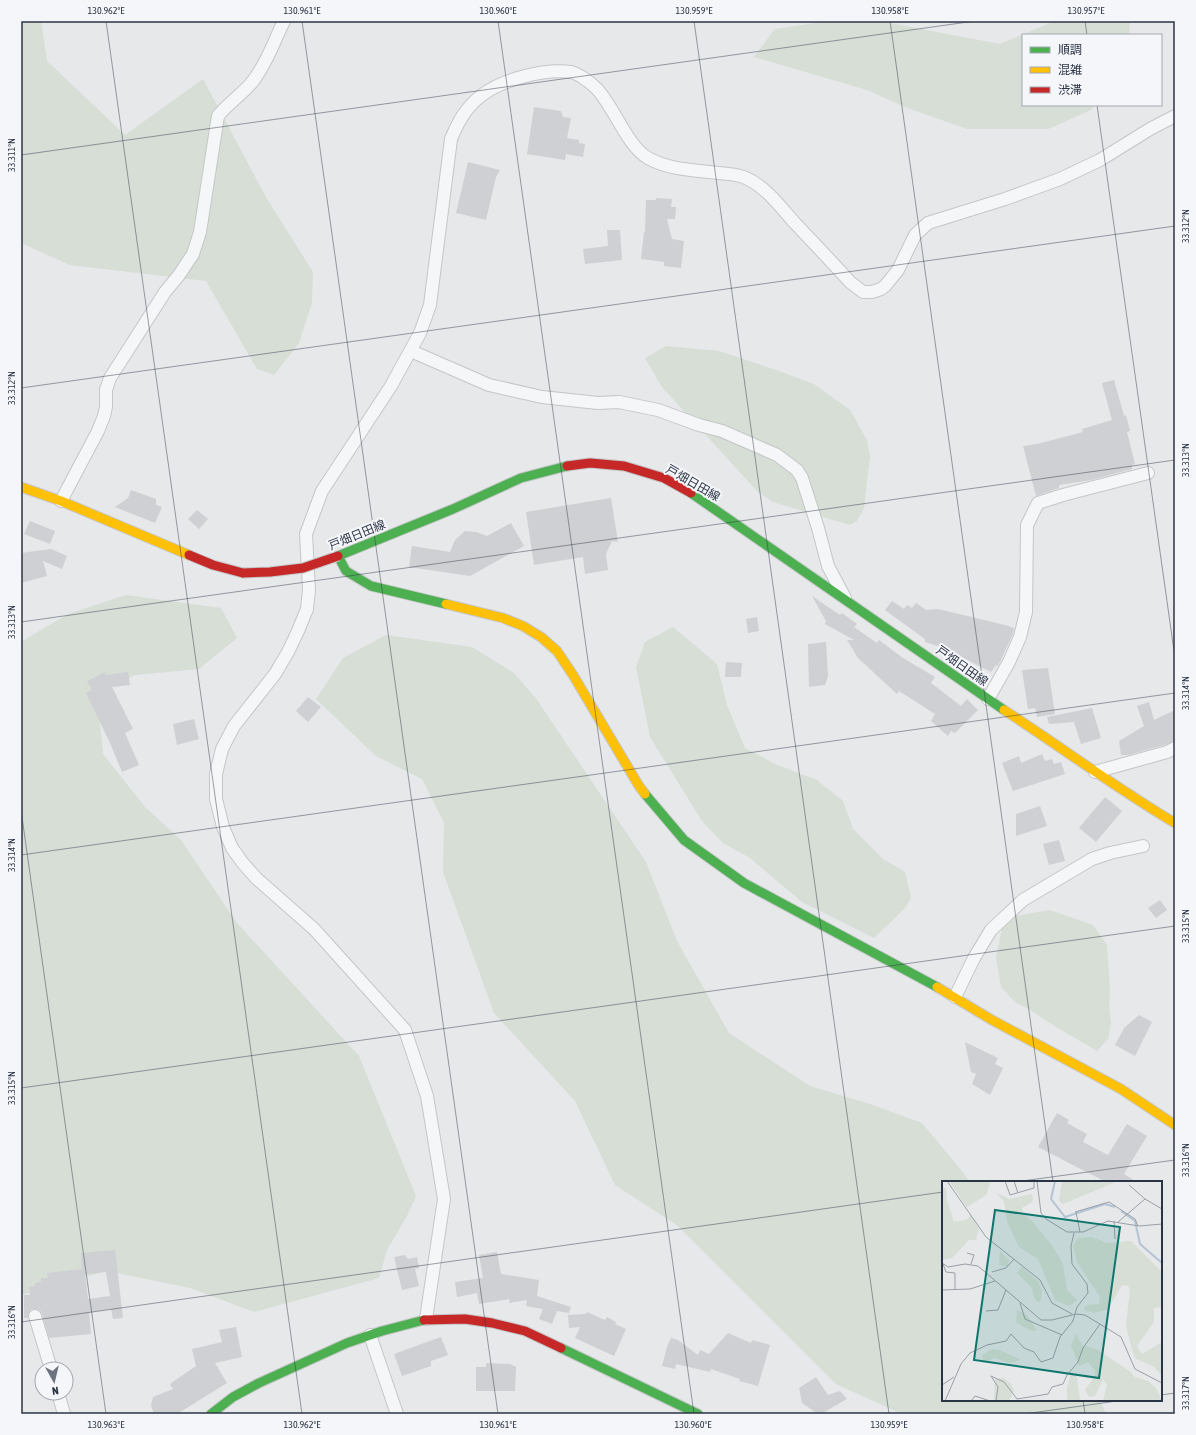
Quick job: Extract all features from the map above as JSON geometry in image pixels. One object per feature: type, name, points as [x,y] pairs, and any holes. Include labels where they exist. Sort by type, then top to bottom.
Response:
[{"type":"street","points":[[61,501],[104,416],[106,407],[106,390],[110,378],[158,302],[180,275],[193,254],[200,232],[218,116],[252,82],[264,64],[284,21]]},
{"type":"street","points":[[426,1319],[444,1199],[428,1096],[405,1030],[314,929],[256,878],[242,862],[232,848],[223,827],[216,799],[216,774],[222,749],[234,726],[278,669],[298,631],[307,609],[309,590],[306,534],[322,491],[391,386],[420,333],[430,305],[451,140],[459,120],[470,106],[481,96],[502,83],[526,76],[572,72],[596,89],[636,147],[647,157],[658,163],[676,168],[734,174],[748,179],[769,194],[850,282],[863,292],[872,292],[886,286],[898,270],[915,234],[928,223],[998,201],[1060,179],[1100,160],[1150,129],[1175,116]]},
{"type":"street","points":[[411,351],[489,385],[542,397],[598,403],[619,402],[658,410],[699,426],[722,431],[777,455],[797,470],[802,478],[828,566],[847,600]]},
{"type":"street","name":"戸畑日田線","points":[[21,487],[61,501],[213,565],[243,573],[270,572],[303,568],[338,556],[453,509],[521,478],[557,468],[590,463],[624,466],[664,478],[694,495],[1095,772],[1175,823]]},
{"type":"street","points":[[988,699],[1009,662],[1020,637],[1026,612],[1027,525],[1038,503],[1148,473]]},
{"type":"street","points":[[338,556],[346,571],[371,586],[503,618],[523,626],[541,637],[557,651],[573,675],[639,786],[684,840],[744,884],[955,996],[992,1020],[1121,1089],[1175,1125]]},
{"type":"street","points":[[1095,772],[1167,752],[1175,748]]},
{"type":"street","points":[[955,996],[974,958],[991,930],[1023,900],[1092,859],[1110,853],[1143,846]]},
{"type":"street","points":[[36,1316],[49,1361]]},
{"type":"street","points":[[211,1414],[233,1397],[259,1383],[347,1343],[426,1319],[465,1319],[492,1323],[525,1331],[698,1414]]},
{"type":"street","points":[[370,1335],[397,1414]]},
{"type":"street","points":[[60,1401],[64,1414]]},
{"type":"shaded area","points":[[21,21],[41,21],[47,61],[125,135],[203,79],[267,199],[313,272],[312,303],[299,343],[274,375],[257,369],[206,281],[70,265],[21,243]]},
{"type":"shaded area","points":[[829,21],[879,21],[1000,44],[1022,35],[1022,106],[1094,106],[1091,110],[1048,129],[967,129],[905,107],[867,90],[754,57],[775,29]]},
{"type":"shaded area","points":[[1055,21],[1130,21],[1129,34],[1024,34]]},
{"type":"shaded area","points":[[666,346],[719,351],[779,371],[814,384],[850,410],[867,440],[870,457],[864,508],[857,521],[850,525],[773,502],[757,491],[662,387],[645,358]]},
{"type":"shaded area","points":[[126,595],[221,608],[237,638],[199,669],[135,675],[97,694],[103,754],[145,807],[181,840],[237,923],[359,1056],[416,1196],[408,1214],[387,1250],[379,1278],[254,1312],[190,1288],[107,1271],[21,1295],[21,642],[68,614]]},
{"type":"shaded area","points":[[673,627],[717,664],[727,705],[745,748],[777,765],[817,780],[843,801],[853,829],[883,859],[905,872],[911,898],[905,908],[874,938],[802,902],[750,858],[723,843],[702,821],[650,737],[636,667],[645,642]]},
{"type":"shaded area","points":[[386,635],[472,647],[514,673],[537,700],[646,862],[677,941],[729,1033],[810,1086],[870,1104],[922,1123],[969,1181],[942,1181],[942,1401],[1100,1401],[1106,1414],[902,1414],[836,1384],[678,1226],[615,1185],[575,1101],[494,1013],[443,872],[444,823],[422,779],[376,756],[316,699],[343,658]]},
{"type":"shaded area","points":[[1050,910],[1093,925],[1107,945],[1111,1023],[1108,1039],[1097,1051],[1015,1002],[1001,987],[996,958],[1004,918]]},
{"type":"building","points":[[534,107],[561,111],[563,117],[571,118],[567,138],[579,140],[579,143],[585,144],[583,157],[566,154],[565,160],[527,154]]},
{"type":"building","points":[[468,162],[500,170],[496,177],[486,220],[456,213]]},
{"type":"building","points":[[656,198],[672,199],[671,207],[676,207],[675,219],[667,219],[672,239],[684,241],[681,268],[664,266],[664,262],[641,259],[645,232],[646,200],[656,200]]},
{"type":"building","points":[[607,230],[620,230],[622,260],[585,264],[583,249],[608,246]]},
{"type":"building","points":[[1114,380],[1124,416],[1126,415],[1130,431],[1127,432],[1135,464],[1132,465],[1132,469],[1091,480],[1059,485],[1059,488],[1036,496],[1023,446],[1037,444],[1083,432],[1082,429],[1112,420],[1102,383]]},
{"type":"building","points":[[131,490],[156,499],[156,505],[162,507],[155,523],[115,507],[128,498]]},
{"type":"building","points":[[611,498],[618,542],[612,541],[606,554],[608,570],[585,574],[583,557],[534,565],[526,512]]},
{"type":"building","points":[[197,510],[208,519],[199,529],[188,519]]},
{"type":"building","points":[[30,521],[55,531],[50,544],[24,534]]},
{"type":"building","points":[[511,523],[524,546],[470,576],[409,567],[412,546],[450,552],[455,540],[465,531],[476,532],[487,536]]},
{"type":"building","points":[[51,549],[67,556],[62,569],[43,561],[47,576],[21,583],[21,553]]},
{"type":"building","points":[[812,596],[840,615],[842,613],[857,624],[854,627],[877,643],[879,640],[903,658],[935,677],[931,683],[961,706],[967,699],[978,710],[955,733],[951,731],[948,736],[931,721],[935,714],[899,691],[897,694],[858,658],[847,640],[854,640],[825,624],[826,621]]},
{"type":"building","points":[[892,601],[904,609],[907,605],[912,608],[916,603],[926,610],[938,609],[1005,625],[1014,628],[1013,634],[998,666],[996,665],[991,672],[944,648],[925,642],[925,639],[885,610]]},
{"type":"building","points":[[757,617],[759,631],[748,633],[746,619]]},
{"type":"building","points":[[826,642],[828,676],[825,685],[809,687],[808,644]]},
{"type":"building","points":[[726,662],[742,663],[741,677],[725,677]]},
{"type":"building","points":[[1048,668],[1055,714],[1037,717],[1035,708],[1028,709],[1022,670]]},
{"type":"building","points":[[105,672],[106,675],[128,672],[130,685],[112,687],[133,729],[125,733],[139,765],[122,772],[86,693],[92,690],[87,681]]},
{"type":"building","points":[[308,697],[321,707],[308,722],[296,711]]},
{"type":"building","points":[[1149,702],[1154,720],[1175,710],[1175,741],[1128,755],[1121,755],[1119,741],[1144,726],[1137,706]]},
{"type":"building","points":[[1092,708],[1101,738],[1081,744],[1074,722],[1049,724],[1047,717]]},
{"type":"building","points":[[194,719],[199,739],[177,745],[173,724]]},
{"type":"building","points":[[1042,754],[1045,761],[1052,759],[1054,764],[1061,762],[1065,774],[1013,791],[1002,763],[1019,756],[1021,763]]},
{"type":"building","points":[[1105,797],[1122,811],[1096,842],[1079,828]]},
{"type":"building","points":[[1040,806],[1047,826],[1016,836],[1016,814]]},
{"type":"building","points":[[1059,840],[1065,861],[1049,865],[1043,844]]},
{"type":"building","points":[[1160,900],[1167,910],[1156,918],[1148,908]]},
{"type":"building","points":[[1139,1015],[1152,1022],[1135,1056],[1115,1045],[1124,1028]]},
{"type":"building","points":[[965,1042],[998,1058],[995,1064],[1003,1068],[990,1095],[972,1084],[976,1074],[971,1072]]},
{"type":"building","points":[[1057,1113],[1069,1120],[1067,1123],[1087,1134],[1083,1142],[1108,1155],[1127,1124],[1147,1136],[1124,1174],[1135,1181],[1104,1181],[1038,1147]]},
{"type":"building","points":[[115,1250],[123,1318],[113,1319],[111,1309],[89,1312],[91,1334],[49,1338],[40,1310],[32,1309],[28,1314],[28,1318],[24,1318],[24,1295],[30,1295],[29,1287],[35,1286],[35,1283],[41,1282],[41,1278],[48,1278],[47,1273],[82,1269],[81,1253]],"holes":[[[106,1272],[110,1296],[88,1299],[85,1274]]]},
{"type":"building","points":[[497,1252],[501,1274],[539,1280],[537,1296],[571,1307],[569,1313],[557,1311],[552,1324],[539,1319],[543,1309],[526,1306],[527,1300],[509,1303],[510,1299],[479,1304],[477,1293],[457,1297],[455,1282],[483,1278],[479,1255]]},
{"type":"building","points":[[405,1255],[408,1259],[417,1257],[419,1268],[415,1269],[419,1286],[402,1290],[394,1257]]},
{"type":"building","points":[[587,1312],[605,1320],[607,1317],[616,1322],[615,1324],[626,1329],[614,1356],[575,1338],[580,1327],[569,1328],[568,1315],[586,1314]]},
{"type":"building","points":[[236,1327],[242,1357],[215,1363],[227,1383],[177,1414],[154,1414],[151,1405],[153,1397],[173,1389],[170,1384],[196,1366],[192,1349],[222,1342],[219,1330]]},
{"type":"building","points":[[728,1333],[751,1343],[752,1340],[770,1345],[758,1386],[739,1381],[740,1379],[711,1369],[710,1372],[676,1364],[675,1369],[662,1366],[671,1338],[678,1340],[698,1355],[700,1350],[709,1354]]},
{"type":"building","points":[[441,1337],[448,1355],[431,1361],[431,1366],[402,1376],[394,1354]]},
{"type":"building","points":[[486,1363],[510,1364],[516,1367],[515,1391],[476,1391],[476,1367],[486,1367]]},
{"type":"building","points":[[816,1377],[828,1395],[840,1391],[847,1399],[821,1414],[818,1414],[802,1403],[799,1388]]},
{"type":"traffic: fast","points":[[446,604],[371,586],[346,571],[338,556],[453,509],[521,478],[567,466]]},
{"type":"traffic: fast","points":[[691,493],[1004,710]]},
{"type":"traffic: fast","points":[[645,794],[684,840],[744,883],[937,987]]},
{"type":"traffic: fast","points":[[211,1414],[233,1397],[259,1383],[347,1343],[382,1331],[424,1320]]},
{"type":"traffic: fast","points":[[561,1348],[698,1414]]},
{"type":"traffic: slow","points":[[21,487],[61,501],[189,555]]},
{"type":"traffic: slow","points":[[446,604],[503,618],[523,626],[541,637],[557,651],[645,794]]},
{"type":"traffic: slow","points":[[1004,710],[1131,796],[1175,823]]},
{"type":"traffic: slow","points":[[937,987],[992,1020],[1121,1089],[1175,1125]]},
{"type":"traffic: jam","points":[[567,466],[590,463],[624,466],[664,478],[691,493]]},
{"type":"traffic: jam","points":[[189,555],[213,565],[243,573]]},
{"type":"traffic: jam","points":[[243,573],[270,572],[303,568],[338,556]]},
{"type":"traffic: jam","points":[[424,1320],[465,1319],[492,1323],[525,1331],[561,1348]]}]
